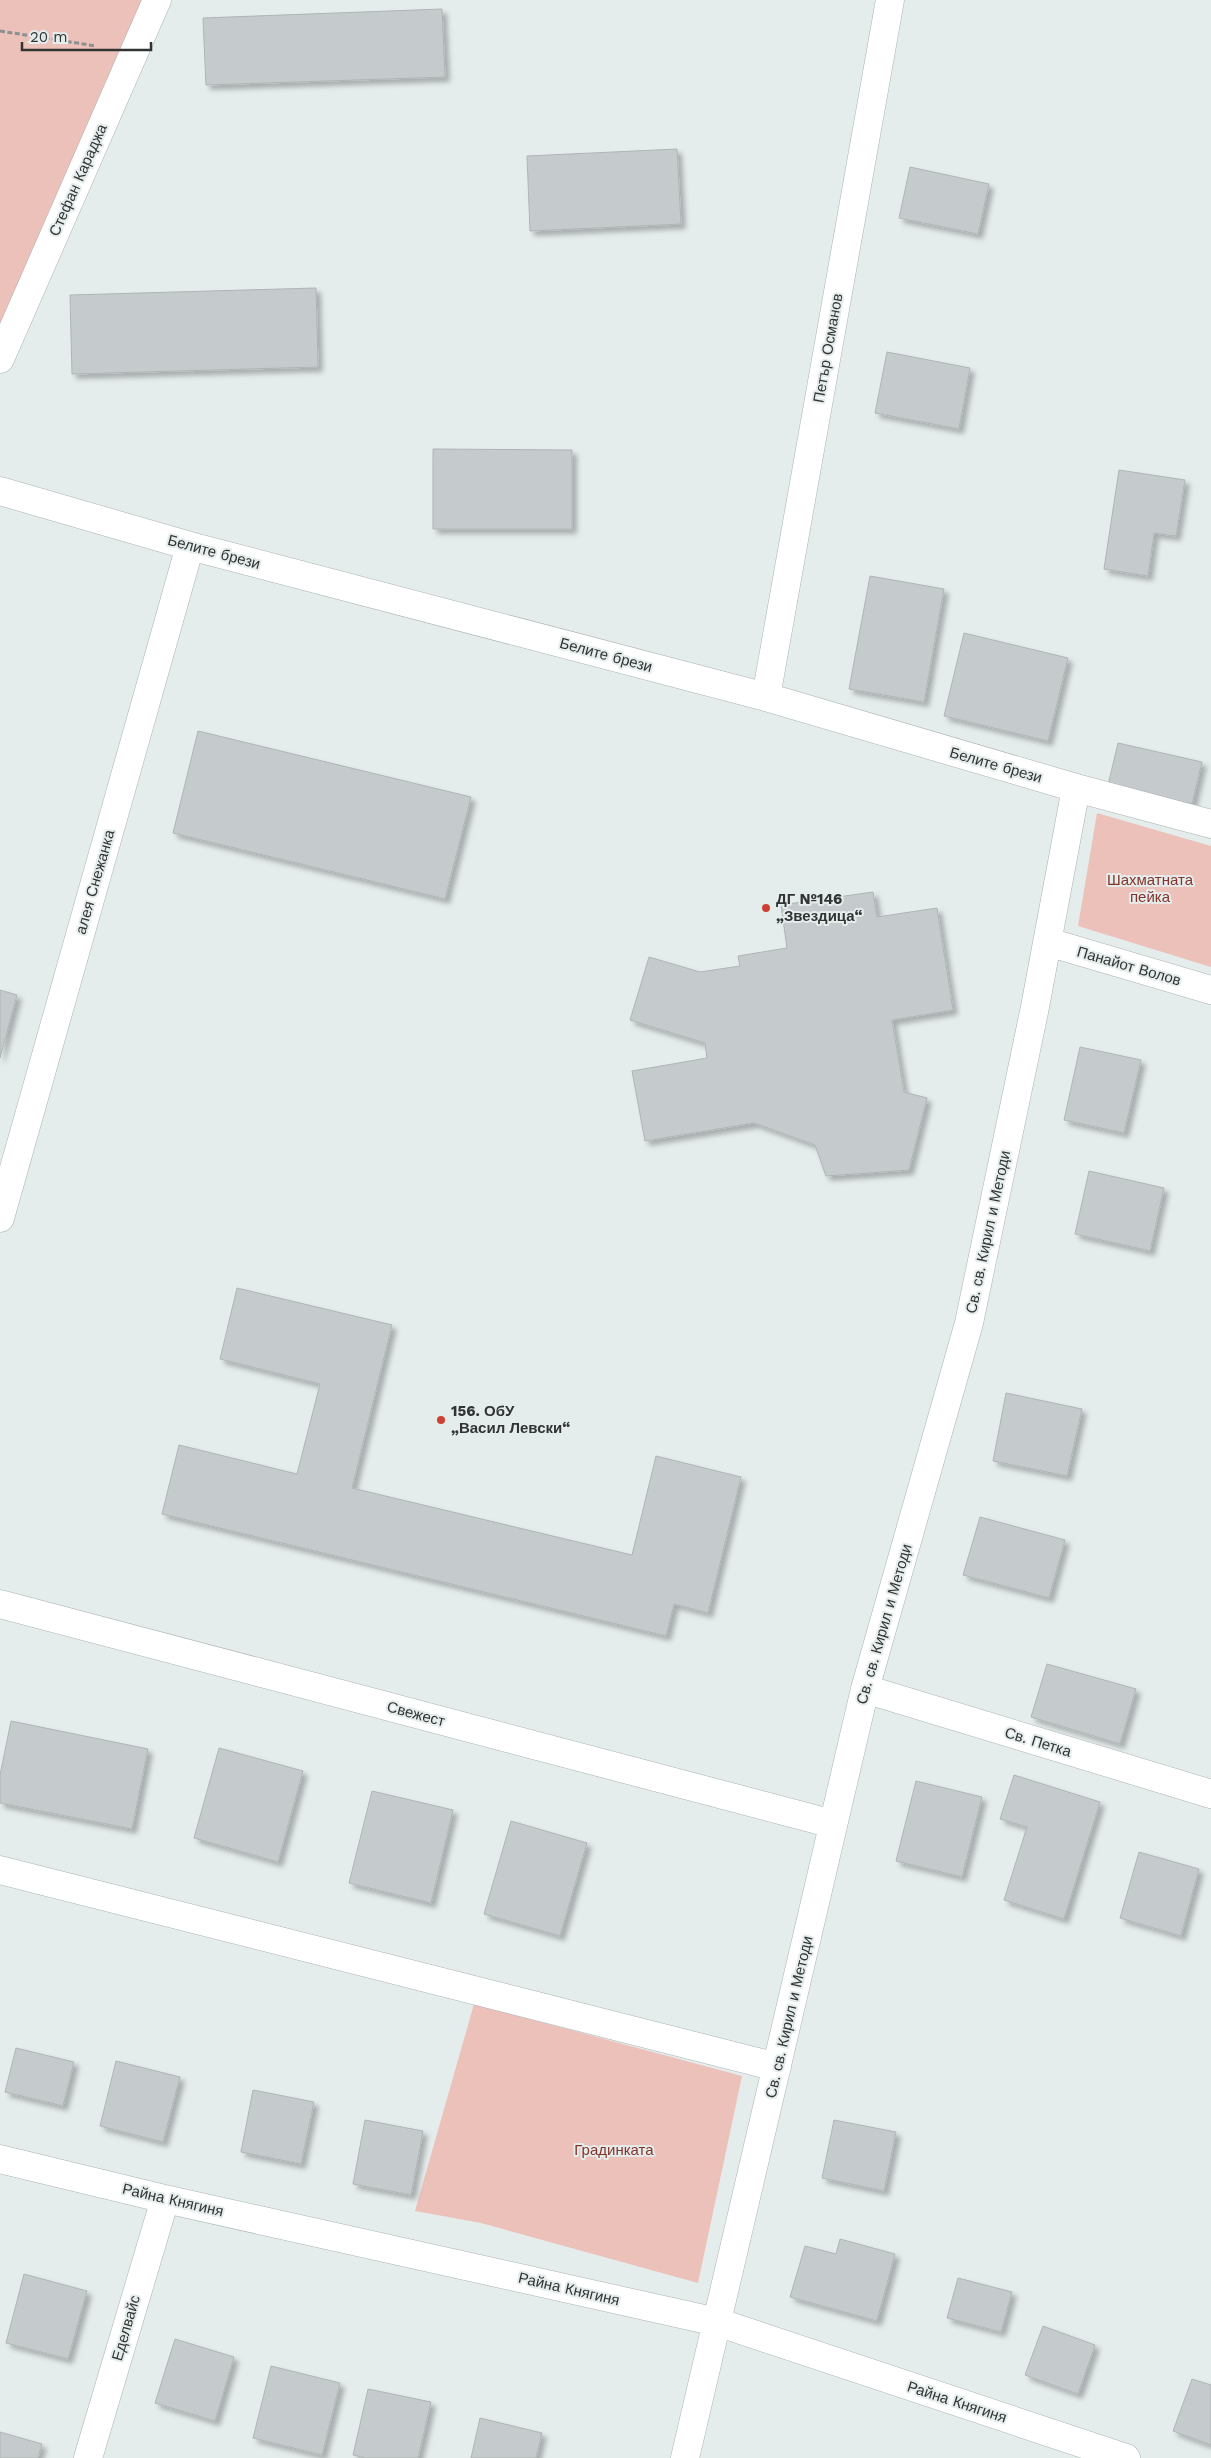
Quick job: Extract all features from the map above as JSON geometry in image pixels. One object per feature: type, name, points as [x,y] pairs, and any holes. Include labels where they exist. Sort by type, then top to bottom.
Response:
[{"type":"street","name":"Стефан Караджа","points":[[0,359],[157,0]]},
{"type":"street","name":"Петър Османов","points":[[766,697],[890,0]]},
{"type":"street","name":"Белите брези","points":[[0,491],[190,546],[766,697],[1076,788],[1211,824]]},
{"type":"street","name":"алея Снежанка","points":[[0,1218],[190,546]]},
{"type":"street","name":"Св. св. Кирил и Методи","points":[[685,2458],[778,2067],[832,1824],[866,1689],[969,1323],[1048,942],[1076,788]]},
{"type":"street","name":"Панайот Волов","points":[[1048,942],[1211,990]]},
{"type":"street","name":"Свежест","points":[[0,1604],[832,1824]]},
{"type":"street","name":"Св. Петка","points":[[866,1689],[1211,1794]]},
{"type":"street","points":[[1,1874],[778,2067]]},
{"type":"street","name":"Райна Княгиня","points":[[0,2159],[165,2199],[717,2322],[1126,2458]]},
{"type":"street","name":"Еделвайс","points":[[88,2458],[165,2199]]},
{"type":"path","points":[[0,31],[134,52]]},
{"type":"green space","points":[[0,0],[157,0],[0,359]]},
{"type":"green space","name":"Шахматната пейка","points":[[1097,813],[1211,846],[1211,967],[1078,926]]},
{"type":"green space","name":"Градинката","points":[[474,2004],[742,2076],[698,2283],[481,2223],[415,2211]]},
{"type":"building","points":[[442,9],[445,77],[206,85],[203,18]]},
{"type":"building","points":[[677,149],[681,224],[530,231],[527,156]]},
{"type":"building","points":[[910,167],[989,184],[978,234],[899,218]]},
{"type":"building","points":[[316,288],[318,367],[72,374],[70,295]]},
{"type":"building","points":[[887,352],[970,368],[959,429],[875,413]]},
{"type":"building","points":[[433,449],[572,450],[572,529],[433,529]]},
{"type":"building","points":[[1119,470],[1185,480],[1176,536],[1154,533],[1148,576],[1104,569]]},
{"type":"building","points":[[870,576],[944,589],[924,702],[849,689]]},
{"type":"building","points":[[964,633],[1068,658],[1048,741],[944,716]]},
{"type":"building","points":[[198,731],[471,797],[445,899],[173,833]]},
{"type":"building","points":[[1118,743],[1202,762],[1192,804],[1108,785]]},
{"type":"building","points":[[873,892],[877,917],[937,908],[953,1010],[892,1020],[904,1092],[927,1098],[909,1170],[826,1176],[815,1145],[754,1123],[645,1141],[632,1071],[707,1058],[705,1043],[630,1020],[649,957],[700,972],[740,966],[738,956],[787,948],[781,905]]},
{"type":"building","points":[[0,990],[17,995],[0,1058]]},
{"type":"building","points":[[1080,1047],[1141,1060],[1124,1133],[1064,1120]]},
{"type":"building","points":[[1089,1171],[1164,1188],[1150,1251],[1075,1234]]},
{"type":"building","points":[[237,1288],[392,1325],[352,1488],[632,1555],[656,1456],[741,1477],[708,1613],[674,1604],[666,1636],[162,1514],[179,1445],[297,1474],[320,1384],[220,1359]]},
{"type":"building","points":[[1006,1393],[1082,1409],[1067,1476],[993,1461]]},
{"type":"building","points":[[980,1517],[1065,1540],[1049,1598],[963,1575]]},
{"type":"building","points":[[1047,1664],[1136,1689],[1120,1744],[1031,1717]]},
{"type":"building","points":[[11,1721],[148,1749],[132,1829],[0,1803],[0,1775]]},
{"type":"building","points":[[219,1748],[303,1771],[278,1862],[194,1838]]},
{"type":"building","points":[[1014,1775],[1100,1802],[1064,1919],[1004,1900],[1027,1827],[1000,1819]]},
{"type":"building","points":[[916,1781],[982,1797],[962,1877],[896,1861]]},
{"type":"building","points":[[372,1791],[453,1810],[431,1903],[349,1883]]},
{"type":"building","points":[[511,1821],[587,1843],[560,1936],[484,1914]]},
{"type":"building","points":[[1139,1852],[1199,1869],[1181,1936],[1120,1918]]},
{"type":"building","points":[[16,2048],[74,2062],[63,2106],[5,2092]]},
{"type":"building","points":[[116,2061],[180,2077],[163,2142],[100,2126]]},
{"type":"building","points":[[253,2090],[314,2102],[301,2164],[241,2152]]},
{"type":"building","points":[[365,2120],[423,2131],[411,2195],[353,2184]]},
{"type":"building","points":[[834,2120],[896,2132],[884,2191],[822,2178]]},
{"type":"building","points":[[840,2239],[895,2254],[877,2321],[790,2297],[805,2246],[836,2254]]},
{"type":"building","points":[[24,2274],[87,2291],[68,2359],[6,2343]]},
{"type":"building","points":[[958,2278],[1012,2292],[1001,2332],[947,2318]]},
{"type":"building","points":[[1043,2326],[1095,2345],[1078,2394],[1025,2375]]},
{"type":"building","points":[[175,2339],[234,2357],[215,2421],[155,2403]]},
{"type":"building","points":[[271,2366],[340,2383],[322,2455],[253,2438]]},
{"type":"building","points":[[1192,2379],[1211,2385],[1211,2445],[1173,2431]]},
{"type":"building","points":[[368,2389],[431,2402],[418,2458],[366,2458],[353,2455]]},
{"type":"building","points":[[480,2418],[542,2433],[536,2458],[471,2458]]},
{"type":"building","points":[[0,2432],[42,2444],[38,2458],[0,2458]]},
{"type":"place","name":"ДГ №146 „Звездица“","points":[[766,908]]},
{"type":"place","name":"156. ОбУ „Васил Левски“","points":[[441,1420]]}]
